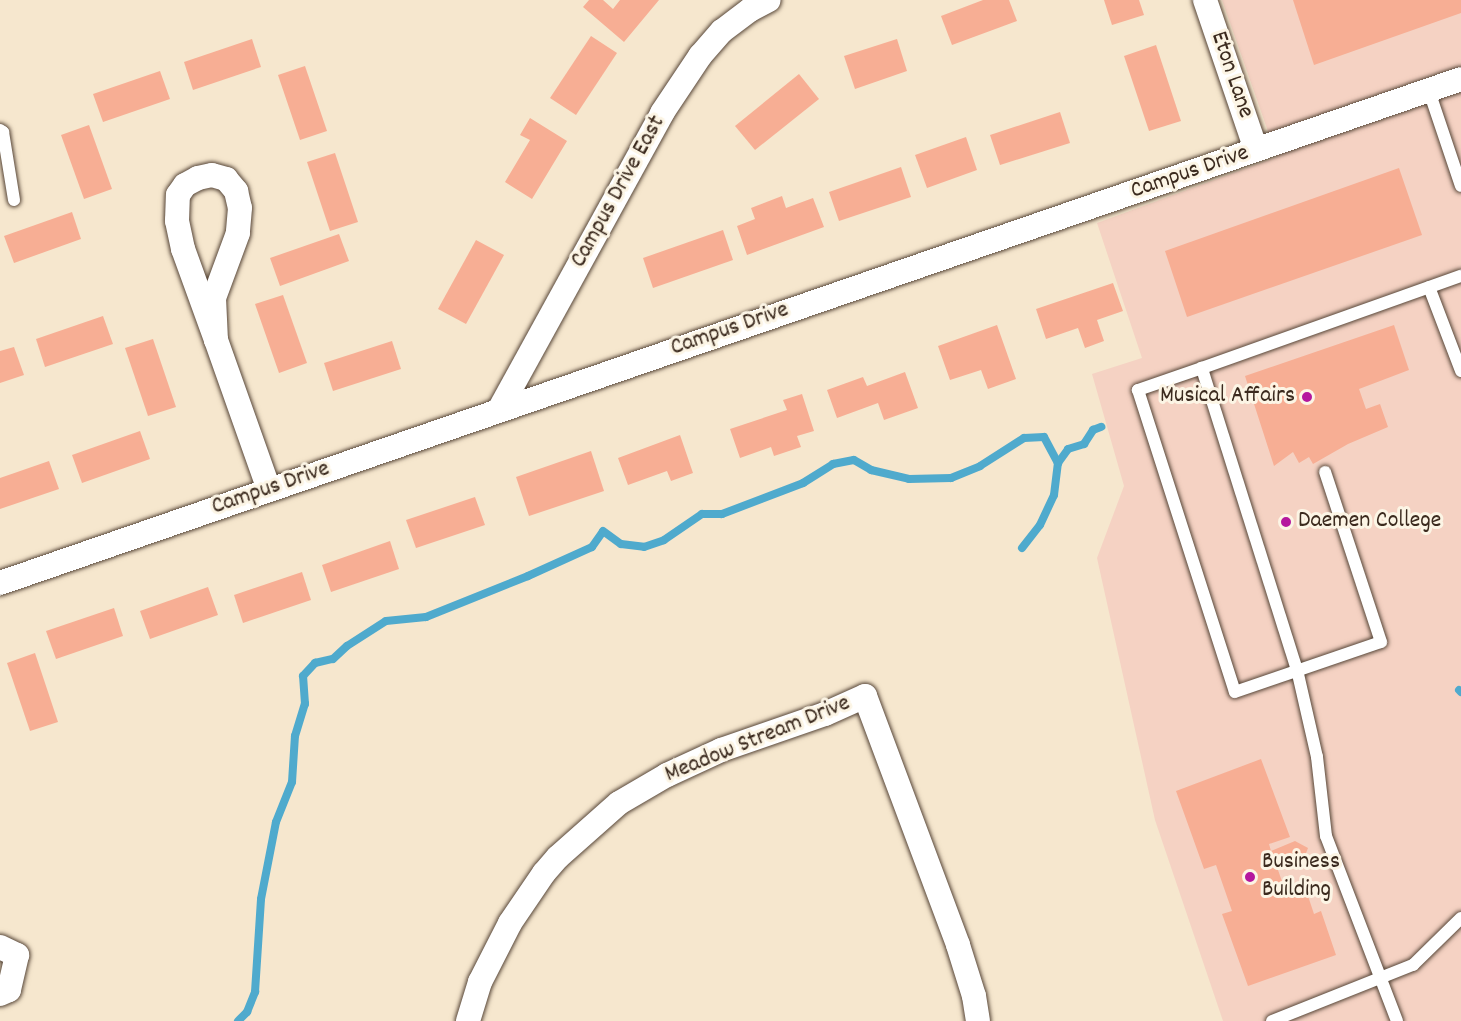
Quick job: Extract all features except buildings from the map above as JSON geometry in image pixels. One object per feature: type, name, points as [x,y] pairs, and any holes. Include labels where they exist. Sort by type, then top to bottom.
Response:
[{"type":"street","name":"Campus Drive East","points":[[499,410],[663,112],[693,65],[722,31],[750,10],[769,0]]},
{"type":"street","name":"Eton Lane","points":[[1205,0],[1256,150]]},
{"type":"street","name":"Campus Drive","points":[[0,583],[1461,80]]},
{"type":"street","points":[[216,340],[214,298],[238,233],[240,208],[236,190],[226,179],[212,175],[198,178],[181,190],[178,195],[177,221],[183,249],[269,490]]},
{"type":"street","name":"Meadow Stream Drive","points":[[468,1021],[480,982],[510,922],[558,857],[619,803],[667,775],[721,750],[825,714],[865,696],[958,945],[974,996],[978,1021]]},
{"type":"street","points":[[0,947],[17,955],[9,990],[0,994]]},
{"type":"lane","points":[[1429,91],[1461,186]]},
{"type":"lane","points":[[0,130],[3,132],[14,200]]},
{"type":"lane","points":[[1325,472],[1381,642],[1235,692],[1138,390],[1461,276]]},
{"type":"lane","points":[[1429,287],[1461,371]]},
{"type":"lane","points":[[1202,368],[1297,670],[1317,757],[1326,837],[1397,1021]]},
{"type":"lane","points":[[1272,1021],[1413,965],[1461,918]]},
{"type":"shaded area","name":"Daemen College","points":[[1222,0],[1461,0],[1461,1021],[1223,1021],[1155,820],[1097,558],[1124,486],[1092,374],[1142,358],[1097,223],[1277,157]]},
{"type":"waterway","points":[[238,1021],[247,1012],[255,992],[261,899],[276,822],[292,782],[295,736],[305,704],[303,676],[315,663],[333,659],[347,646],[386,621],[426,617],[528,576],[592,547],[603,531],[621,544],[644,547],[664,540],[702,514],[722,514],[803,483],[833,464],[854,460],[871,470],[909,479],[951,478],[980,466],[1024,438],[1044,437],[1058,463],[1068,449],[1084,444],[1093,430],[1101,427]]},
{"type":"waterway","points":[[1022,548],[1040,525],[1054,495],[1058,463]]},
{"type":"place","name":"Musical Affairs","points":[[1307,397]]},
{"type":"place","name":"Daemen College","points":[[1286,522]]},
{"type":"place","name":"Business Building","points":[[1250,877]]}]
